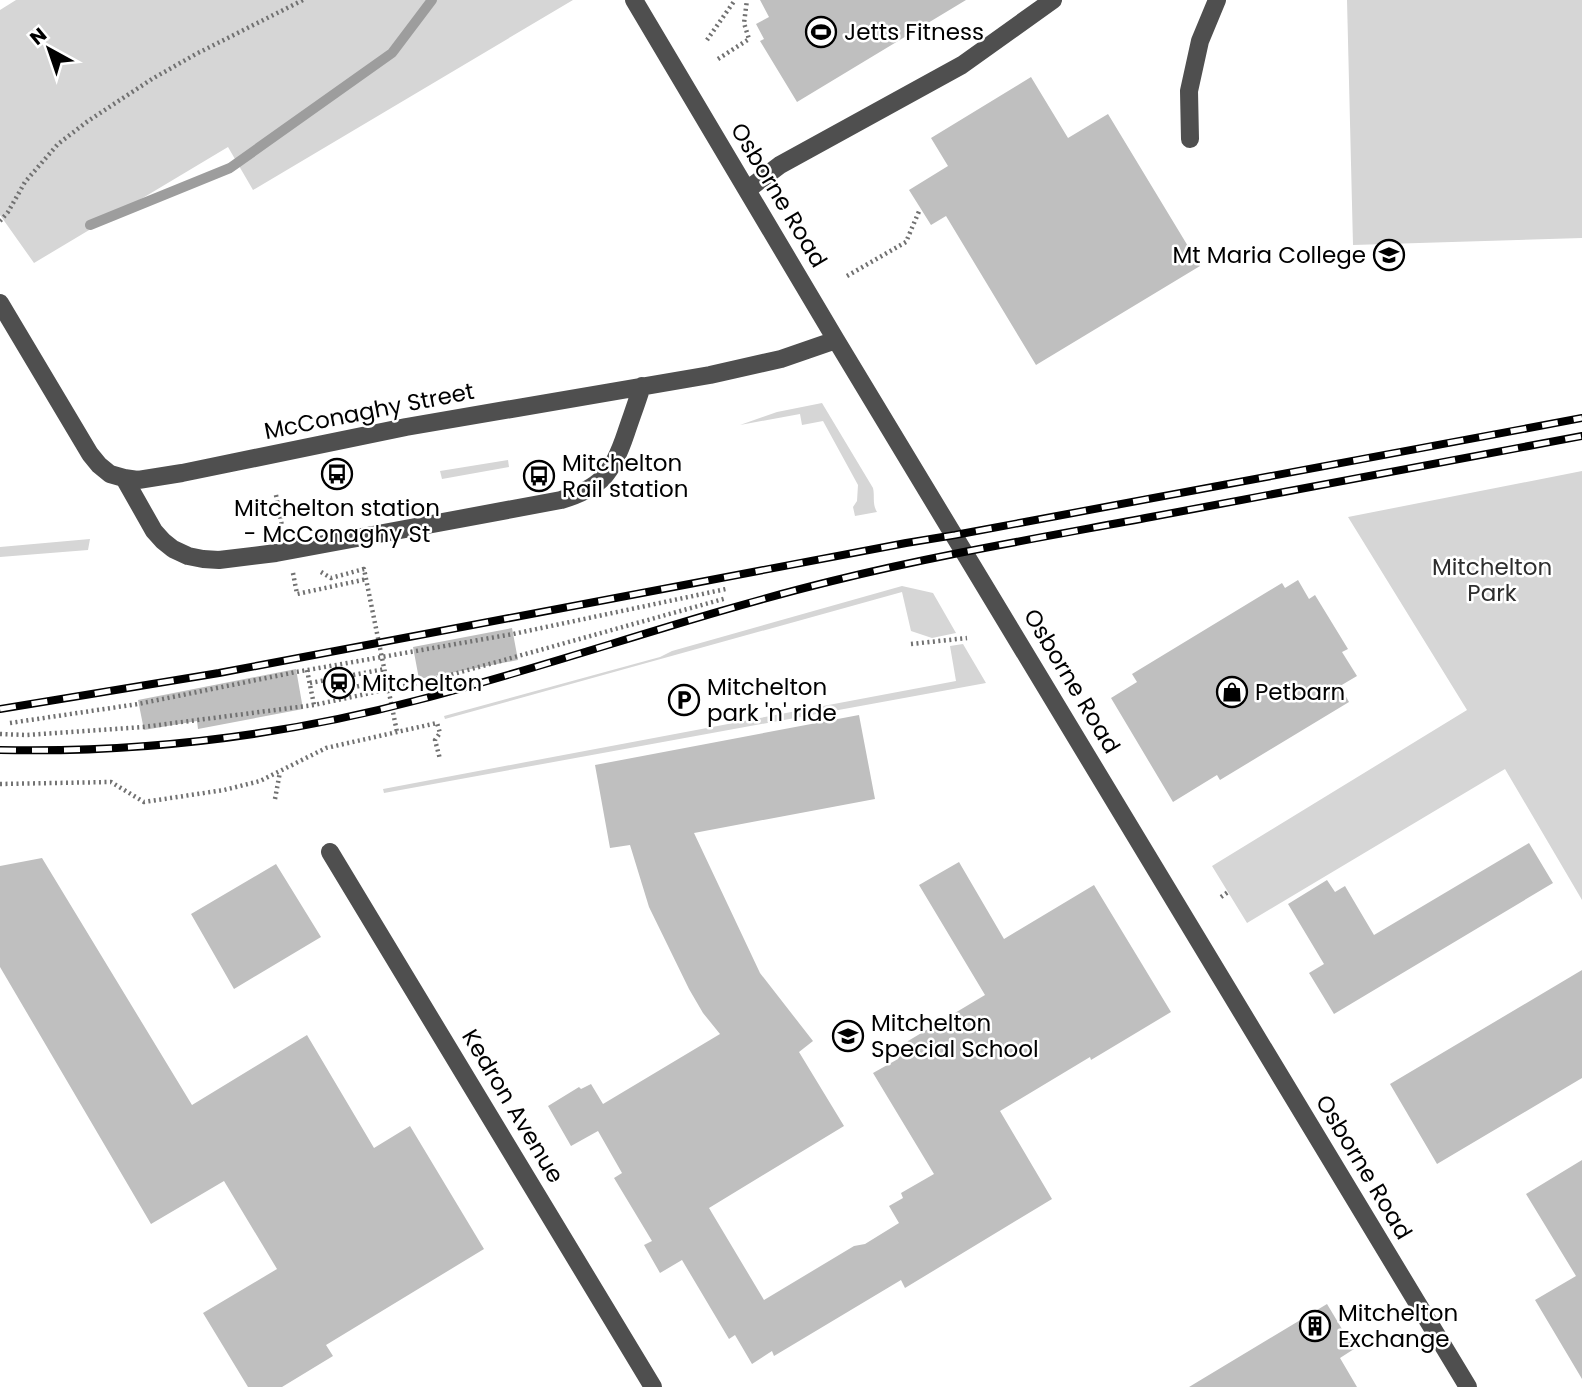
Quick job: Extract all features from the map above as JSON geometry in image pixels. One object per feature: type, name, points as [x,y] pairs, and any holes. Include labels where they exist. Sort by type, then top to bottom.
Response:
[{"type":"street","name":"Osborne Road","points":[[634,0],[1468,1387]]},
{"type":"street","points":[[747,190],[780,165],[962,65],[1052,0]]},
{"type":"street","points":[[1190,139],[1189,91],[1200,41],[1217,0]]},
{"type":"street","points":[[0,303],[90,454],[110,474],[124,478],[154,531],[163,541],[188,556],[203,559],[276,553],[578,495],[594,486],[608,473],[618,457],[642,386]]},
{"type":"street","name":"McConaghy Street","points":[[124,478],[138,480],[182,473],[406,427],[710,375],[781,359],[836,340]]},
{"type":"street","name":"Kedron Avenue","points":[[330,852],[653,1387]]},
{"type":"path","points":[[0,221],[25,182],[58,144],[88,121],[196,54],[303,0]]},
{"type":"path","points":[[707,40],[735,0]]},
{"type":"path","points":[[718,59],[750,39],[744,23],[747,0]]},
{"type":"path","points":[[847,276],[906,242],[920,209]]},
{"type":"path","points":[[276,495],[284,530]]},
{"type":"path","points":[[291,566],[297,594],[367,579]]},
{"type":"path","points":[[314,568],[331,578],[364,569],[397,732]]},
{"type":"path","points":[[10,723],[138,704],[307,670],[513,634],[726,589]]},
{"type":"path","points":[[0,734],[27,735],[143,727],[314,705],[432,680],[727,598]]},
{"type":"path","points":[[911,644],[967,638]]},
{"type":"path","points":[[310,683],[385,669]]},
{"type":"path","points":[[307,670],[314,705]]},
{"type":"path","points":[[341,690],[387,680]]},
{"type":"path","points":[[0,784],[110,782],[144,802],[225,790],[260,781],[326,748],[437,723],[440,733],[435,740],[440,760]]},
{"type":"path","points":[[275,799],[280,771]]},
{"type":"path","points":[[1221,897],[1228,892]]},
{"type":"green space","points":[[16,0],[573,0],[253,190],[228,147],[34,263],[0,215],[0,10]]},
{"type":"green space","points":[[1347,0],[1582,0],[1582,238],[1353,245]]},
{"type":"green space","points":[[822,403],[873,488],[877,512],[855,516],[853,507],[857,501],[858,485],[823,421],[802,425],[800,414],[740,425],[777,412]]},
{"type":"green space","points":[[508,460],[509,467],[442,479],[440,471]]},
{"type":"green space","name":"Mitchelton Park","points":[[1582,471],[1582,900],[1505,769],[1247,923],[1212,866],[1467,710],[1348,517]]},
{"type":"green space","points":[[90,539],[88,550],[0,557],[0,547]]},
{"type":"green space","points":[[902,586],[933,593],[956,633],[932,638],[911,631],[902,592],[445,719],[444,716],[660,657],[672,651]]},
{"type":"green space","points":[[963,644],[986,683],[384,793],[383,789],[956,681],[950,646]]},
{"type":"building","points":[[760,0],[966,0],[797,102],[760,41],[764,39],[756,24],[769,17]]},
{"type":"building","points":[[1031,77],[1068,138],[1108,114],[1200,266],[1036,365],[946,216],[931,225],[909,190],[948,166],[931,138]]},
{"type":"building","name":"Petbarn","points":[[1298,580],[1309,599],[1315,595],[1348,649],[1342,652],[1357,676],[1340,686],[1349,702],[1220,780],[1217,775],[1173,802],[1111,698],[1137,682],[1132,674],[1282,583],[1285,588]]},
{"type":"building","points":[[512,628],[518,660],[419,679],[413,647]]},
{"type":"building","points":[[296,669],[303,709],[198,729],[197,721],[144,730],[138,700]]},
{"type":"building","points":[[859,715],[875,799],[694,833],[760,973],[813,1041],[799,1052],[844,1126],[709,1208],[764,1300],[854,1246],[865,1244],[899,1223],[889,1206],[903,1198],[901,1193],[934,1174],[873,1073],[898,1059],[908,1041],[985,995],[919,885],[959,862],[1004,939],[1094,885],[1171,1012],[1000,1111],[1052,1199],[905,1288],[901,1280],[774,1356],[772,1351],[752,1364],[735,1335],[729,1339],[682,1260],[660,1273],[644,1245],[652,1241],[614,1178],[622,1173],[598,1131],[571,1146],[548,1106],[579,1087],[581,1089],[591,1084],[603,1104],[720,1034],[689,989],[649,907],[630,845],[610,848],[595,765]]},
{"type":"building","points":[[1529,843],[1553,883],[1334,1014],[1309,973],[1324,964],[1288,904],[1327,880],[1335,892],[1345,886],[1374,935]]},
{"type":"building","points":[[42,858],[192,1105],[307,1035],[374,1148],[410,1126],[484,1249],[326,1345],[333,1356],[282,1387],[248,1387],[203,1313],[277,1269],[224,1181],[151,1224],[0,967],[0,866]]},
{"type":"building","points":[[276,864],[321,937],[234,989],[191,914]]},
{"type":"building","points":[[1582,970],[1582,1078],[1437,1164],[1390,1084]]},
{"type":"building","points":[[1582,1160],[1582,1379],[1535,1300],[1576,1276],[1526,1194]]},
{"type":"building","name":"Mitchelton Exchange","points":[[1327,1304],[1354,1349],[1340,1358],[1357,1387],[1189,1387]]},
{"type":"waterway","points":[[90,225],[230,168],[392,53],[432,0]]},
{"type":"railway","points":[[0,709],[219,673],[1582,418]]},
{"type":"railway","points":[[0,750],[105,749],[210,740],[367,713],[470,686],[780,594],[871,572],[1582,436]]},
{"type":"place","name":"Jetts Fitness","points":[[821,32]]},
{"type":"place","name":"Mt Maria College","points":[[1389,255]]},
{"type":"place","name":"Mitchelton station - McConaghy St","points":[[337,474]]},
{"type":"place","name":"Mitchelton Rail station","points":[[539,476]]},
{"type":"place","name":"Mitchelton","points":[[339,683]]},
{"type":"place","name":"Petbarn","points":[[1232,692]]},
{"type":"place","name":"Mitchelton park 'n' ride","points":[[684,700]]},
{"type":"place","name":"Mitchelton Special School","points":[[848,1036]]},
{"type":"place","name":"Mitchelton Exchange","points":[[1315,1326]]}]
